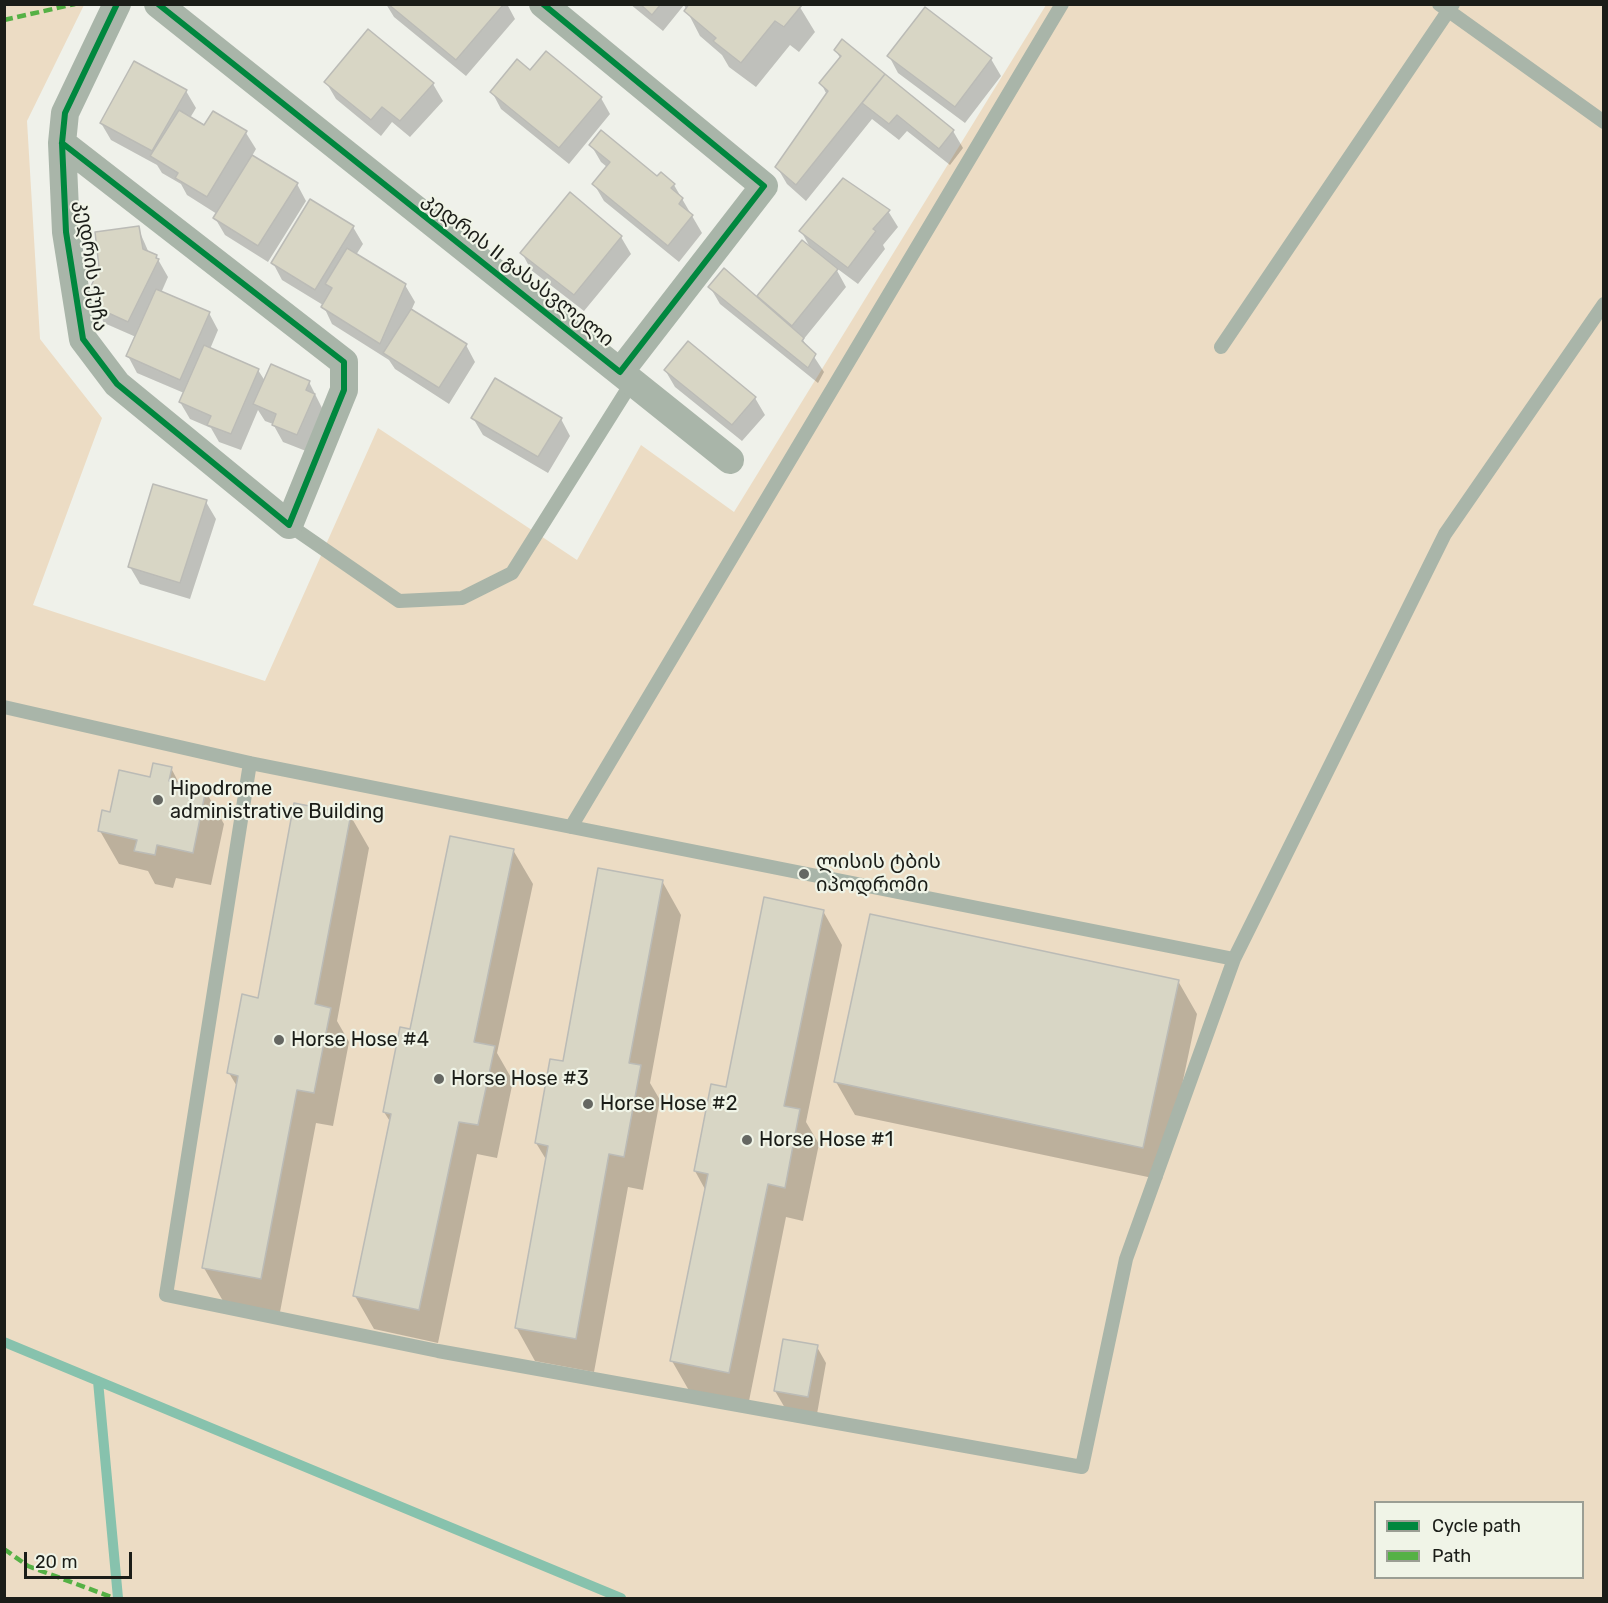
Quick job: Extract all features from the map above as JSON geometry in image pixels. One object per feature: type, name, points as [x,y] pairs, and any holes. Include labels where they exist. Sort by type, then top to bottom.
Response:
[{"type":"street","name":"კედრის ქუჩა","points":[[117,4],[65,113],[62,142],[66,231],[83,339],[117,384],[289,525]]},
{"type":"street","name":"კედრის II გასასვლელი","points":[[158,4],[626,377],[764,186],[543,4]]},
{"type":"street","points":[[62,142],[344,362],[344,390],[289,525]]},
{"type":"street","points":[[626,377],[730,460]]},
{"type":"lane","points":[[571,826],[1062,4]]},
{"type":"lane","points":[[1221,347],[1447,7],[1604,122]]},
{"type":"lane","points":[[250,763],[166,1295],[427,1349],[1082,1467],[1126,1259],[1234,959],[1445,534],[1604,304]]},
{"type":"lane","points":[[289,525],[399,601],[462,598],[512,573],[626,377]]},
{"type":"lane","points":[[4,707],[250,763],[1234,959]]},
{"type":"shaded area","name":"ლისის ტბის იპოდრომი","points":[[4,5],[84,5],[27,121],[40,339],[102,418],[33,605],[265,681],[378,428],[577,560],[641,445],[734,512],[1046,5],[1603,5],[1603,1598],[624,1598],[5,1341]]},
{"type":"shaded area","points":[[5,1342],[621,1598],[5,1598]]},
{"type":"building","points":[[388,4],[504,4],[456,60]]},
{"type":"building","points":[[640,4],[661,4],[652,15]]},
{"type":"building","points":[[689,4],[802,5],[784,27],[775,21],[741,63],[713,41],[716,38],[684,11]]},
{"type":"building","points":[[925,7],[992,58],[955,107],[887,56]]},
{"type":"building","points":[[368,29],[434,83],[400,121],[382,107],[371,120],[324,82]]},
{"type":"building","points":[[842,39],[885,74],[796,185],[775,167],[828,91],[819,83],[841,56],[834,50]]},
{"type":"building","points":[[546,51],[602,97],[559,148],[490,92],[517,59],[530,70]]},
{"type":"building","points":[[134,61],[187,90],[152,151],[100,123]]},
{"type":"building","points":[[885,74],[954,130],[939,149],[897,115],[889,124],[862,103]]},
{"type":"building","points":[[179,110],[204,125],[213,111],[247,131],[207,197],[175,178],[178,173],[150,156]]},
{"type":"building","points":[[601,130],[657,176],[661,172],[675,184],[671,188],[683,198],[679,204],[693,215],[668,246],[592,184],[610,162],[589,145]]},
{"type":"building","points":[[252,155],[298,183],[258,246],[213,218]]},
{"type":"building","points":[[843,178],[890,210],[873,229],[876,231],[848,268],[799,231]]},
{"type":"building","points":[[570,192],[622,236],[574,295],[520,253]]},
{"type":"building","points":[[310,199],[354,226],[315,290],[271,263]]},
{"type":"building","points":[[139,226],[143,249],[157,255],[156,258],[159,259],[128,322],[93,306],[99,293],[90,289],[99,267],[95,232]]},
{"type":"building","points":[[802,240],[838,269],[792,326],[757,296]]},
{"type":"building","points":[[347,248],[406,284],[380,344],[321,307],[332,288],[325,284]]},
{"type":"building","points":[[724,268],[804,338],[802,341],[816,354],[808,368],[708,287]]},
{"type":"building","points":[[156,289],[210,312],[180,380],[126,356]]},
{"type":"building","points":[[411,309],[467,344],[439,388],[383,353]]},
{"type":"building","points":[[688,341],[756,397],[732,425],[664,370]]},
{"type":"building","points":[[204,345],[259,369],[231,434],[207,425],[211,416],[179,402]]},
{"type":"building","points":[[271,364],[310,381],[306,390],[315,394],[297,435],[272,425],[276,414],[253,404]]},
{"type":"building","points":[[495,378],[562,418],[538,457],[471,418]]},
{"type":"building","points":[[153,484],[207,500],[180,583],[128,567]]},
{"type":"building","name":"Hipodrome administrative Building","points":[[153,763],[172,767],[169,781],[206,789],[193,853],[157,845],[155,855],[134,851],[137,840],[98,831],[102,810],[110,812],[119,770],[150,777]]},
{"type":"building","name":"Horse Hose #4","points":[[294,803],[351,814],[315,1004],[331,1008],[314,1093],[297,1090],[261,1279],[202,1268],[238,1076],[227,1073],[242,994],[258,998]]},
{"type":"building","name":"Horse Hose #3","points":[[450,836],[514,849],[474,1042],[495,1046],[478,1125],[459,1122],[419,1310],[353,1296],[391,1114],[383,1112],[400,1027],[410,1029]]},
{"type":"building","name":"Horse Hose #2","points":[[598,868],[663,880],[629,1063],[641,1065],[624,1157],[609,1154],[576,1339],[515,1328],[548,1146],[535,1143],[550,1059],[563,1061]]},
{"type":"building","name":"Horse Hose #1","points":[[764,897],[824,910],[784,1106],[800,1109],[785,1188],[768,1184],[729,1373],[670,1361],[708,1174],[694,1171],[711,1084],[726,1087]]},
{"type":"building","points":[[870,914],[1179,980],[1143,1148],[834,1082]]},
{"type":"building","points":[[783,1339],[818,1345],[808,1397],[774,1391]]},
{"type":"waterway","points":[[4,1342],[621,1598]]},
{"type":"waterway","points":[[98,1381],[118,1598]]},
{"type":"marked path","points":[[4,20],[75,4]]},
{"type":"marked path","points":[[4,1549],[28,1566],[114,1598]]},
{"type":"cycle path","points":[[62,143],[344,362],[344,390],[289,525],[117,384],[83,339],[66,232],[62,143],[65,113],[117,4]]},
{"type":"cycle path","points":[[158,4],[620,372],[764,186],[543,4]]},
{"type":"place","name":"Hipodrome administrative Building","points":[[158,800]]},
{"type":"place","name":"ლისის ტბის იპოდრომი","points":[[804,874]]},
{"type":"place","name":"Horse Hose #4","points":[[279,1040]]},
{"type":"place","name":"Horse Hose #3","points":[[439,1079]]},
{"type":"place","name":"Horse Hose #2","points":[[588,1104]]},
{"type":"place","name":"Horse Hose #1","points":[[747,1140]]}]
